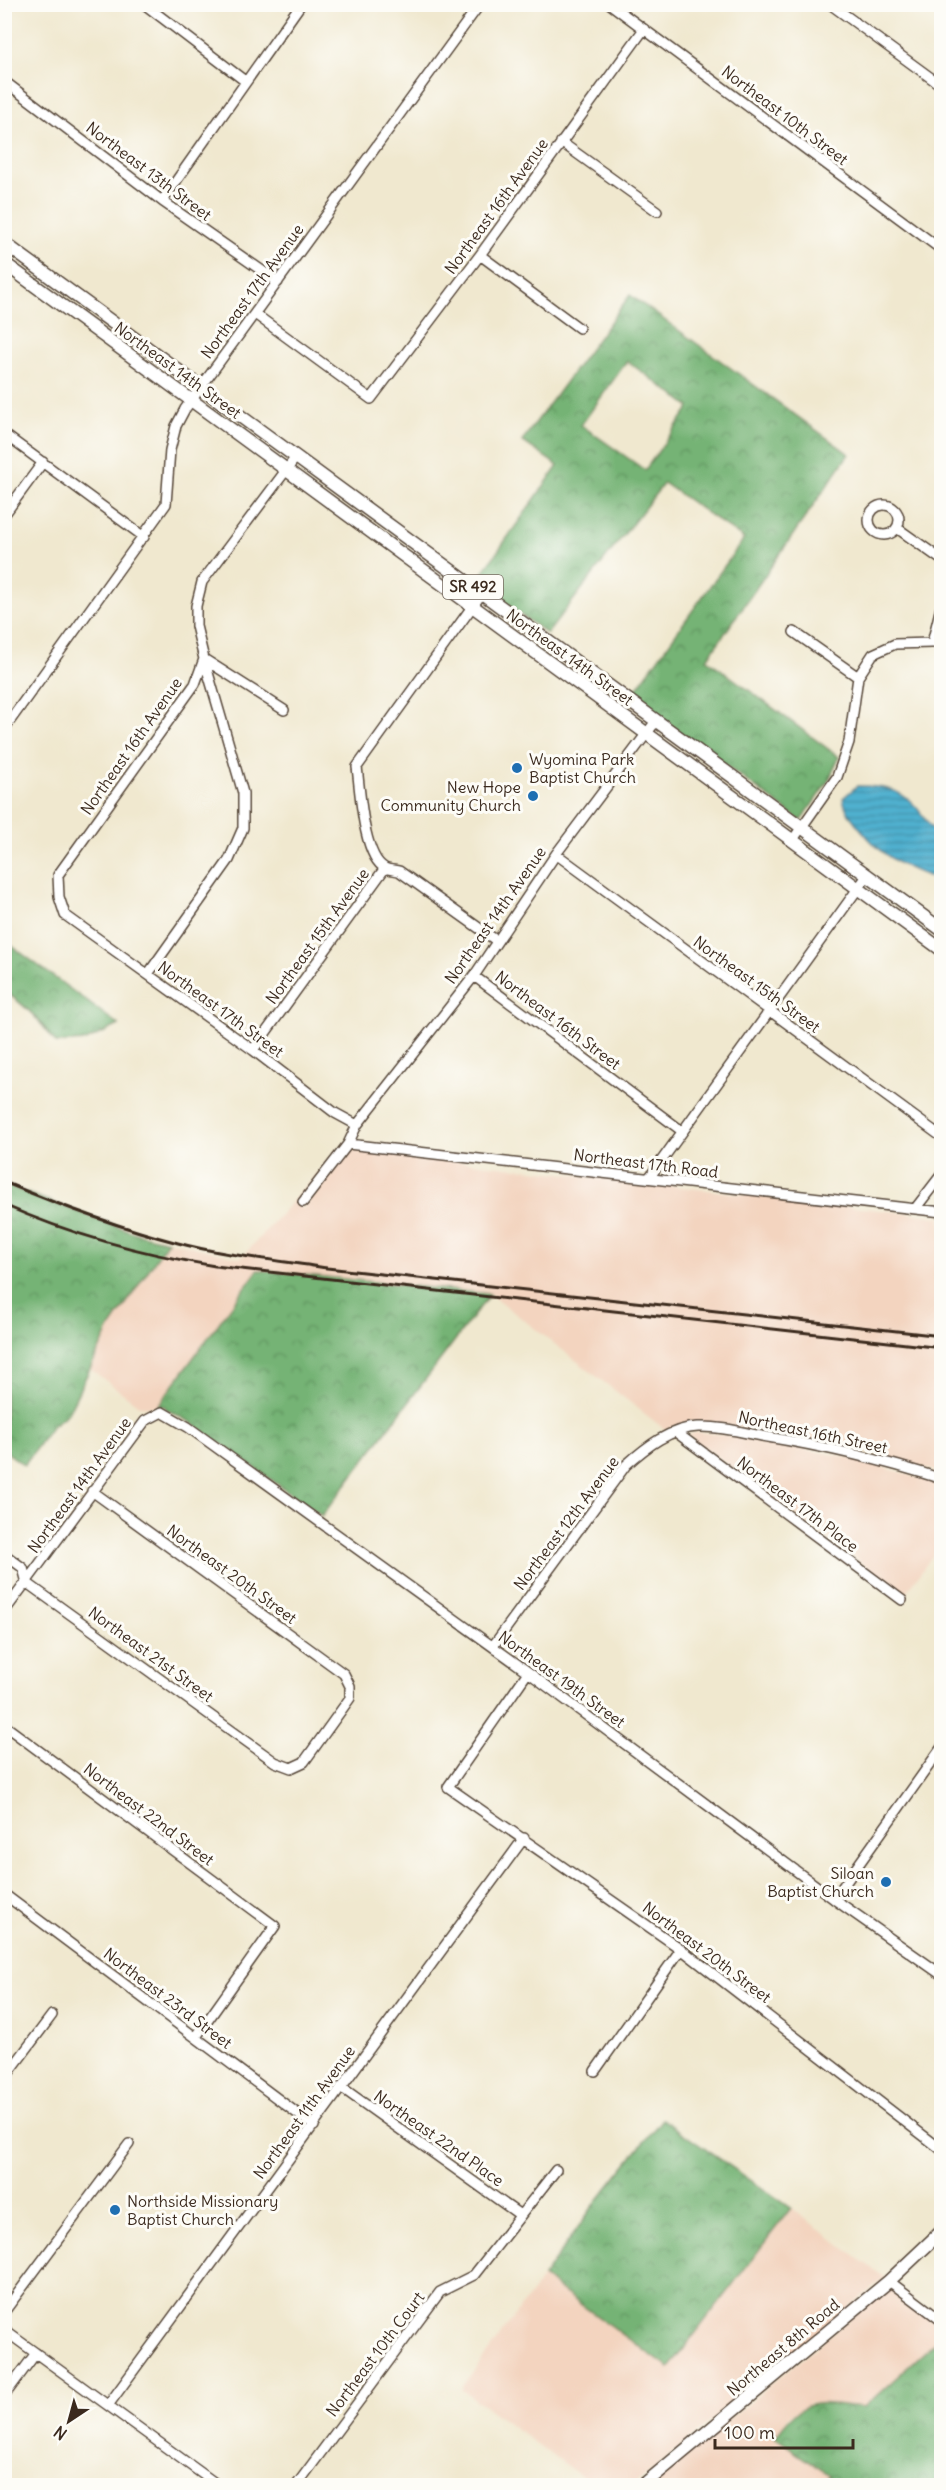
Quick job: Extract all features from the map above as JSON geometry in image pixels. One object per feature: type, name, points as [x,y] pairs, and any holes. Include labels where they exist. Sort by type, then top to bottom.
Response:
[{"type":"main road","name":"Northeast 14th Street","points":[[4,243],[942,930]]},
{"type":"main road","name":"Northeast 14th Street","points":[[4,263],[857,889],[940,946]]},
{"type":"main road","name":"Northeast 8th Road","points":[[642,2486],[889,2281],[942,2231]]},
{"type":"street","points":[[144,4],[245,81]]},
{"type":"street","points":[[162,201],[301,4]]},
{"type":"street","name":"Northeast 17th Avenue","points":[[4,729],[144,537],[165,504],[170,450],[174,434],[179,419],[191,400],[480,4]]},
{"type":"street","name":"Northeast 10th Street","points":[[610,4],[942,250]]},
{"type":"street","points":[[830,4],[942,86]]},
{"type":"street","name":"Northeast 16th Avenue","points":[[255,314],[371,399],[480,255],[644,29]]},
{"type":"street","name":"Northeast 13th Street","points":[[4,81],[162,201],[278,282]]},
{"type":"street","points":[[561,142],[657,211]]},
{"type":"street","points":[[480,255],[579,328]]},
{"type":"street","points":[[4,434],[144,537]]},
{"type":"street","points":[[148,974],[229,860],[243,828],[243,793],[196,626],[196,606],[202,582],[296,457]]},
{"type":"street","points":[[4,515],[43,462]]},
{"type":"street","points":[[897,528],[942,560]]},
{"type":"street","points":[[482,593],[357,766],[363,816],[374,856],[385,868],[399,871],[497,941]]},
{"type":"street","points":[[932,643],[942,603]]},
{"type":"street","points":[[794,632],[858,677]]},
{"type":"street","points":[[792,840],[837,777],[849,742],[858,677],[873,654],[895,644],[932,643],[942,648]]},
{"type":"street","points":[[204,659],[284,710]]},
{"type":"street","name":"Northeast 16th Avenue","points":[[59,897],[58,874],[182,704],[195,684],[204,659]]},
{"type":"street","name":"Northeast 14th Avenue","points":[[357,1125],[474,976],[556,854],[656,721]]},
{"type":"street","name":"Northeast 15th Street","points":[[556,854],[942,1137]]},
{"type":"street","name":"Northeast 15th Avenue","points":[[252,1050],[385,868]]},
{"type":"street","points":[[649,1178],[867,876]]},
{"type":"street","name":"Northeast 17th Street","points":[[59,897],[65,915],[335,1113],[357,1125]]},
{"type":"street","name":"Northeast 16th Street","points":[[474,976],[682,1131]]},
{"type":"street","points":[[303,1202],[348,1144],[357,1125]]},
{"type":"street","name":"Northeast 17th Road","points":[[348,1144],[942,1212]]},
{"type":"street","points":[[915,1209],[942,1174]]},
{"type":"street","name":"Northeast 14th Avenue","points":[[4,1612],[145,1421],[162,1412]]},
{"type":"street","name":"Northeast 19th Street","points":[[162,1412],[188,1427],[493,1646],[834,1899],[942,1975]]},
{"type":"street","name":"Northeast 16th Street","points":[[677,1433],[697,1427],[780,1439],[848,1452],[942,1479]]},
{"type":"street","name":"Northeast 12th Avenue","points":[[493,1646],[626,1465],[650,1443],[677,1433]]},
{"type":"street","name":"Northeast 17th Place","points":[[677,1433],[902,1600]]},
{"type":"street","name":"Northeast 20th Street","points":[[92,1491],[344,1674],[350,1686],[350,1698],[304,1762],[291,1768]]},
{"type":"street","name":"Northeast 21st Street","points":[[4,1554],[23,1568],[27,1582],[275,1762],[291,1768]]},
{"type":"street","name":"Northeast 20th Street","points":[[528,1672],[448,1787],[681,1949],[942,2150]]},
{"type":"street","name":"Northeast 22nd Street","points":[[4,1725],[275,1926],[196,2037]]},
{"type":"street","points":[[834,1899],[942,1747]]},
{"type":"street","name":"Northeast 11th Avenue","points":[[109,2404],[524,1838]]},
{"type":"street","name":"Northeast 23rd Street","points":[[4,1894],[314,2126]]},
{"type":"street","points":[[596,2071],[681,1949]]},
{"type":"street","points":[[4,2079],[52,2015]]},
{"type":"street","name":"Northeast 22nd Place","points":[[341,2087],[520,2215]]},
{"type":"street","points":[[4,2312],[129,2144]]},
{"type":"street","name":"Northeast 10th Court","points":[[296,2486],[440,2292],[474,2275],[556,2170]]},
{"type":"street","points":[[889,2281],[942,2321]]},
{"type":"street","points":[[4,2330],[219,2486]]},
{"type":"street","points":[[4,2396],[36,2353]]},
{"type":"shaded area","points":[[350,1149],[941,1217],[941,1473],[850,1447],[721,1424],[696,1422],[676,1426],[667,1431],[490,1294],[258,1270],[157,1407],[140,1406],[89,1368],[110,1328],[168,1241],[241,1258],[329,1161],[296,1203],[303,1209]]},
{"type":"shaded area","points":[[697,1432],[847,1457],[941,1484],[941,1543],[905,1595],[688,1435]]},
{"type":"shaded area","points":[[791,2208],[885,2278],[634,2485],[593,2485],[461,2389],[543,2277],[669,2368]]},
{"type":"shaded area","points":[[888,2287],[941,2328],[941,2337],[864,2407],[810,2403],[789,2416],[775,2437],[830,2476],[822,2485],[649,2486]]},
{"type":"green space","points":[[630,295],[849,454],[707,659],[839,757],[829,780],[801,821],[631,696],[744,539],[664,483],[547,634],[476,582],[558,466],[522,441]],"holes":[[[627,361],[690,407],[645,470],[581,425]]]},
{"type":"green space","points":[[4,941],[119,1025],[86,1041],[56,1043],[33,1015],[5,992]]},
{"type":"green space","points":[[5,1185],[138,1234],[168,1241],[110,1328],[68,1413],[52,1426],[24,1465],[5,1451]]},
{"type":"green space","points":[[258,1270],[490,1294],[322,1516],[192,1423],[166,1409],[165,1406],[157,1407]]},
{"type":"green space","points":[[662,2119],[791,2208],[669,2368],[543,2277],[596,2202]]},
{"type":"green space","points":[[941,2337],[941,2485],[822,2485],[829,2475],[775,2437],[795,2413],[804,2407],[823,2404],[864,2407]]},
{"type":"water","points":[[857,786],[886,788],[902,795],[916,807],[930,827],[941,836],[941,881],[896,861],[868,838],[851,817],[843,798]]},
{"type":"railway","points":[[4,1182],[68,1208],[134,1230],[178,1243],[233,1255],[327,1268],[942,1336]]},
{"type":"railway","points":[[4,1205],[55,1226],[108,1242],[161,1256],[215,1266],[942,1348]]},
{"type":"place","name":"Wyomina Park Baptist Church","points":[[517,768]]},
{"type":"place","name":"New Hope Community Church","points":[[533,796]]},
{"type":"place","name":"Siloan Baptist Church","points":[[886,1882]]},
{"type":"place","name":"Northside Missionary Baptist Church","points":[[115,2210]]}]
